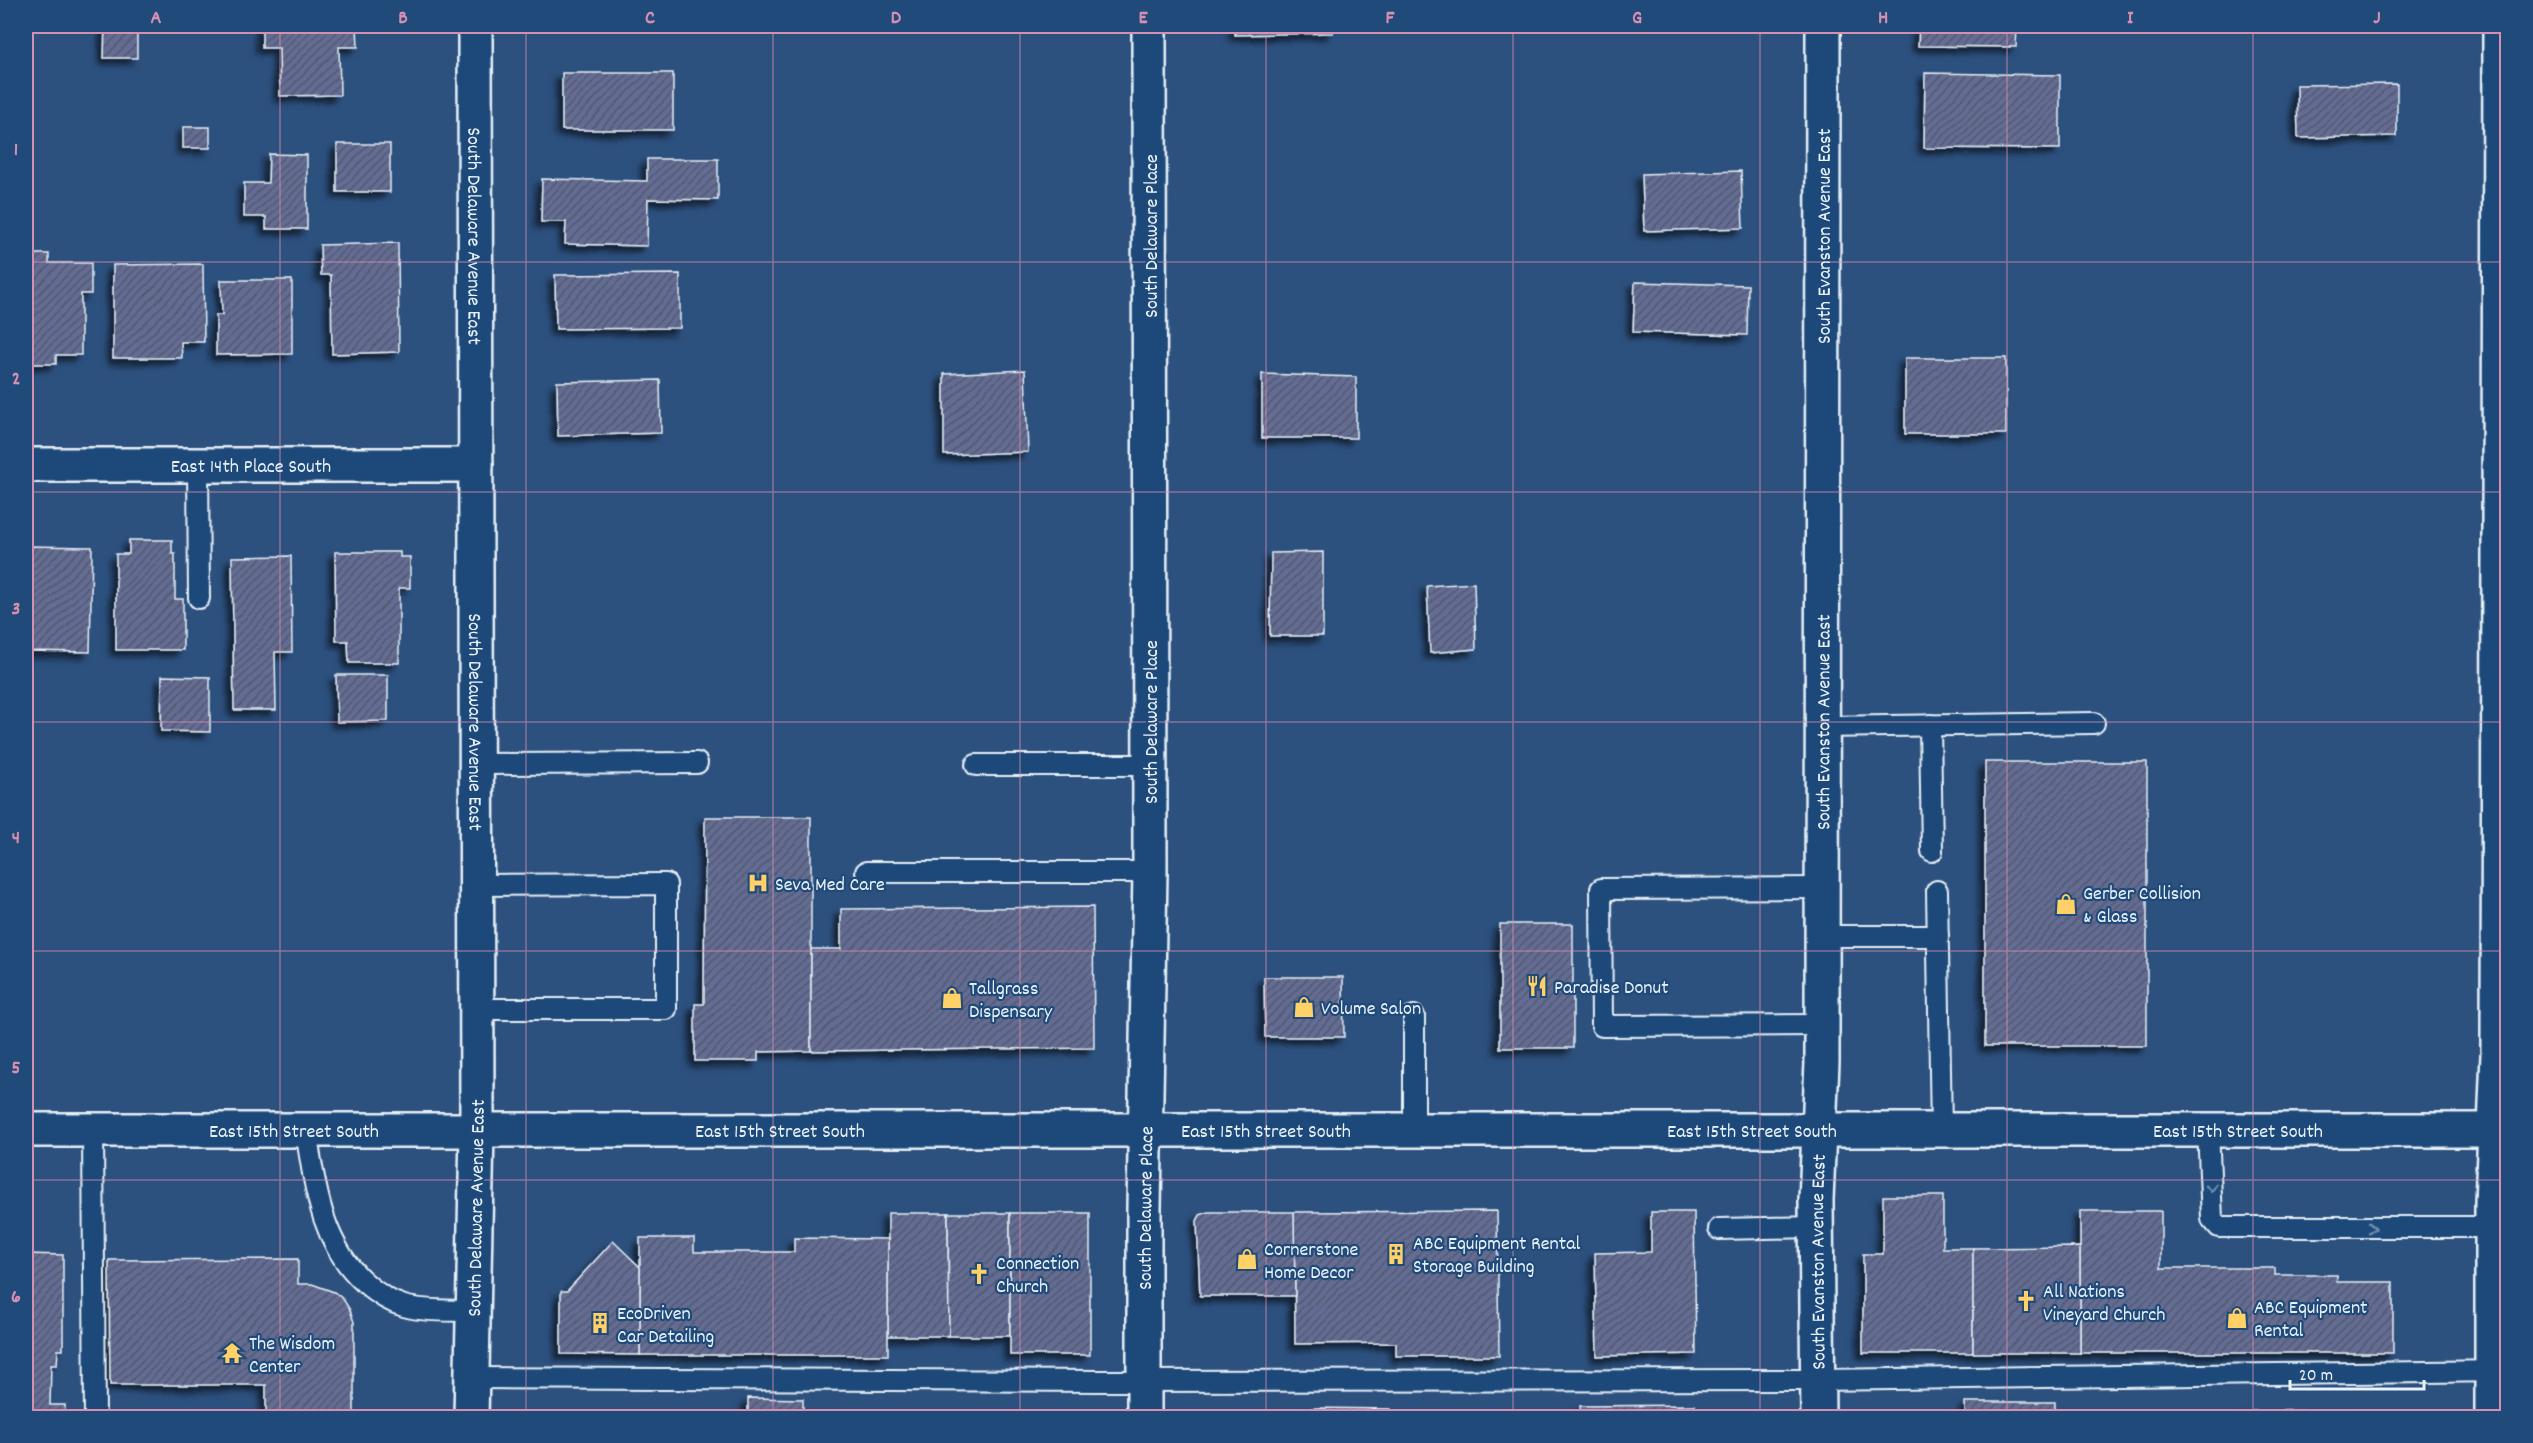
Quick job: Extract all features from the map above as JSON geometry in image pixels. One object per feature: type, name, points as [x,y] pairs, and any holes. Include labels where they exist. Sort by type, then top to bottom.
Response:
[{"type":"street","name":"South Delaware Avenue East","points":[[471,1418],[477,1131],[475,26]]},
{"type":"street","name":"South Delaware Place","points":[[1144,1418],[1150,872],[1149,26]]},
{"type":"street","name":"South Evanston Avenue East","points":[[1818,1418],[1816,1227],[1822,1025],[1823,26]]},
{"type":"street","points":[[2492,1418],[2500,1371],[2492,1227],[2501,1130],[2498,1054],[2503,728],[2500,26]]},
{"type":"street","name":"East 14th Place South","points":[[26,465],[476,465]]},
{"type":"street","name":"East 15th Street South","points":[[26,1130],[2501,1130]]},
{"type":"lane","points":[[198,465],[199,598]]},
{"type":"lane","points":[[1821,728],[2094,723]]},
{"type":"lane","points":[[1930,725],[1932,851]]},
{"type":"lane","points":[[476,764],[697,763]]},
{"type":"lane","points":[[976,765],[1150,765]]},
{"type":"lane","points":[[866,872],[1150,872]]},
{"type":"lane","points":[[476,885],[666,884],[666,1009],[476,1009]]},
{"type":"lane","points":[[1822,888],[1602,889],[1602,1026],[1822,1025]]},
{"type":"lane","points":[[1937,891],[1941,1130]]},
{"type":"lane","points":[[1822,936],[1938,936]]},
{"type":"lane","points":[[1414,1016],[1414,1131]]},
{"type":"lane","points":[[2208,1130],[2212,1219],[2219,1227],[2492,1227]]},
{"type":"lane","points":[[93,1131],[95,1418]]},
{"type":"lane","points":[[306,1131],[315,1189],[329,1237],[349,1269],[375,1292],[401,1305],[419,1309],[473,1311]]},
{"type":"lane","points":[[1719,1229],[1816,1227]]},
{"type":"lane","points":[[471,1378],[1144,1381],[1818,1380],[2500,1371]]},
{"type":"building","points":[[105,26],[137,26],[137,58],[104,58]]},
{"type":"building","points":[[262,26],[357,26],[358,47],[339,47],[340,95],[280,96],[279,48],[262,48]]},
{"type":"building","points":[[1235,26],[1333,26],[1333,33],[1235,35]]},
{"type":"building","points":[[1919,26],[2017,26],[2016,47],[1918,46]]},
{"type":"building","points":[[562,73],[673,73],[673,130],[562,130]]},
{"type":"building","points":[[1925,73],[2060,75],[2060,149],[1924,148]]},
{"type":"building","points":[[2397,84],[2397,136],[2298,138],[2297,85]]},
{"type":"building","points":[[183,127],[210,127],[210,148],[183,148]]},
{"type":"building","points":[[337,144],[390,144],[390,192],[337,192]]},
{"type":"building","points":[[269,154],[307,155],[307,229],[266,229],[266,217],[244,217],[244,183],[268,183]]},
{"type":"building","points":[[647,159],[718,159],[718,200],[648,199],[647,246],[565,244],[566,222],[541,222],[542,179],[647,181]]},
{"type":"building","points":[[1741,171],[1743,228],[1644,231],[1642,174]]},
{"type":"building","points":[[398,243],[399,352],[332,354],[331,275],[321,275],[320,245]]},
{"type":"building","points":[[27,254],[49,254],[49,263],[91,263],[91,294],[81,294],[81,355],[56,355],[56,364],[31,364],[31,355],[26,355]]},
{"type":"building","points":[[203,264],[204,342],[181,342],[182,358],[113,358],[113,265]]},
{"type":"building","points":[[680,274],[680,328],[556,329],[555,275]]},
{"type":"building","points":[[221,280],[292,280],[292,354],[216,355],[216,315],[222,315]]},
{"type":"building","points":[[1635,282],[1748,285],[1747,335],[1633,332]]},
{"type":"building","points":[[1905,358],[2006,358],[2006,434],[1905,434]]},
{"type":"building","points":[[1025,370],[1028,452],[944,455],[944,374]]},
{"type":"building","points":[[1262,374],[1356,377],[1356,438],[1262,438]]},
{"type":"building","points":[[660,380],[661,433],[558,436],[557,382]]},
{"type":"building","points":[[129,540],[172,540],[172,554],[175,554],[175,599],[183,599],[183,650],[116,650],[116,554],[129,554]]},
{"type":"building","points":[[26,546],[92,547],[90,652],[26,651]]},
{"type":"building","points":[[335,552],[400,552],[400,557],[410,557],[410,588],[399,588],[399,663],[349,663],[348,641],[336,641]]},
{"type":"building","points":[[1323,552],[1323,636],[1270,636],[1271,553]]},
{"type":"building","points":[[291,556],[292,652],[275,652],[276,710],[234,710],[232,557]]},
{"type":"building","points":[[1474,583],[1476,649],[1430,653],[1427,586]]},
{"type":"building","points":[[336,675],[388,675],[388,721],[337,722]]},
{"type":"building","points":[[162,676],[210,677],[210,732],[161,731]]},
{"type":"building","name":"Gerber Collision & Glass","points":[[1985,762],[2147,762],[2147,1046],[1985,1046]]},
{"type":"building","name":"Seva Med Care","points":[[705,817],[811,817],[811,1051],[758,1052],[758,1061],[695,1061],[695,1004],[704,1004]]},
{"type":"building","name":"Tallgrass Dispensary","points":[[1093,907],[1094,1048],[811,1051],[811,949],[841,949],[841,909]]},
{"type":"building","name":"Paradise Donut","points":[[1500,924],[1573,924],[1573,1048],[1500,1048]]},
{"type":"building","name":"Volume Salon","points":[[1264,977],[1343,977],[1344,1037],[1265,1037]]},
{"type":"building","points":[[1883,1196],[1943,1196],[1943,1248],[1973,1248],[1973,1353],[1863,1353],[1863,1254],[1883,1254]]},
{"type":"building","name":"ABC Equipment Rental Storage Building","points":[[1497,1211],[1499,1356],[1396,1356],[1396,1343],[1295,1344],[1294,1212]]},
{"type":"building","name":"ABC Equipment Rental","points":[[2080,1211],[2161,1211],[2161,1268],[2275,1268],[2275,1275],[2337,1275],[2337,1282],[2393,1282],[2393,1353],[2080,1353]]},
{"type":"building","name":"Cornerstone Home Decor","points":[[1208,1212],[1294,1212],[1295,1296],[1200,1296],[1197,1221],[1200,1215]]},
{"type":"building","points":[[1651,1212],[1694,1212],[1696,1354],[1597,1356],[1595,1253],[1651,1252]]},
{"type":"building","points":[[888,1213],[948,1213],[949,1336],[888,1336]]},
{"type":"building","name":"Connection Church","points":[[948,1213],[1010,1213],[1010,1336],[949,1336]]},
{"type":"building","points":[[1010,1213],[1090,1213],[1090,1355],[1010,1355]]},
{"type":"building","points":[[640,1238],[694,1238],[694,1252],[794,1252],[794,1238],[888,1239],[888,1355],[640,1355]]},
{"type":"building","name":"EcoDriven Car Detailing","points":[[613,1241],[640,1267],[640,1355],[561,1354],[561,1291],[567,1291]]},
{"type":"building","name":"All Nations Vineyard Church","points":[[2080,1247],[2080,1353],[1973,1353],[1973,1248]]},
{"type":"building","points":[[26,1254],[63,1255],[63,1350],[58,1350],[57,1365],[51,1365],[50,1405],[65,1405],[65,1418],[26,1418]]},
{"type":"building","name":"The Wisdom Center","points":[[298,1259],[298,1284],[312,1284],[334,1292],[343,1299],[350,1310],[354,1322],[354,1418],[266,1418],[266,1385],[110,1385],[109,1260]]},
{"type":"building","points":[[748,1398],[803,1399],[803,1418],[748,1418]]},
{"type":"building","points":[[1965,1402],[2055,1402],[2055,1418],[1965,1418]]},
{"type":"building","points":[[1695,1405],[1695,1418],[1581,1418],[1580,1406]]},
{"type":"building","points":[[1312,1408],[1391,1409],[1391,1418],[1312,1418]]},
{"type":"building","points":[[2359,1410],[2359,1418],[2252,1418],[2252,1411]]},
{"type":"place","name":"Seva Med Care","points":[[758,883]]},
{"type":"place","name":"Gerber Collision & Glass","points":[[2066,904]]},
{"type":"place","name":"Paradise Donut","points":[[1537,986]]},
{"type":"place","name":"Tallgrass Dispensary","points":[[952,998]]},
{"type":"place","name":"Volume Salon","points":[[1304,1007]]},
{"type":"place","name":"ABC Equipment Rental Storage Building","points":[[1396,1254]]},
{"type":"place","name":"Cornerstone Home Decor","points":[[1247,1259]]},
{"type":"place","name":"Connection Church","points":[[979,1274]]},
{"type":"place","name":"All Nations Vineyard Church","points":[[2026,1301]]},
{"type":"place","name":"ABC Equipment Rental","points":[[2237,1318]]},
{"type":"place","name":"EcoDriven Car Detailing","points":[[600,1323]]},
{"type":"place","name":"The Wisdom Center","points":[[232,1353]]}]
